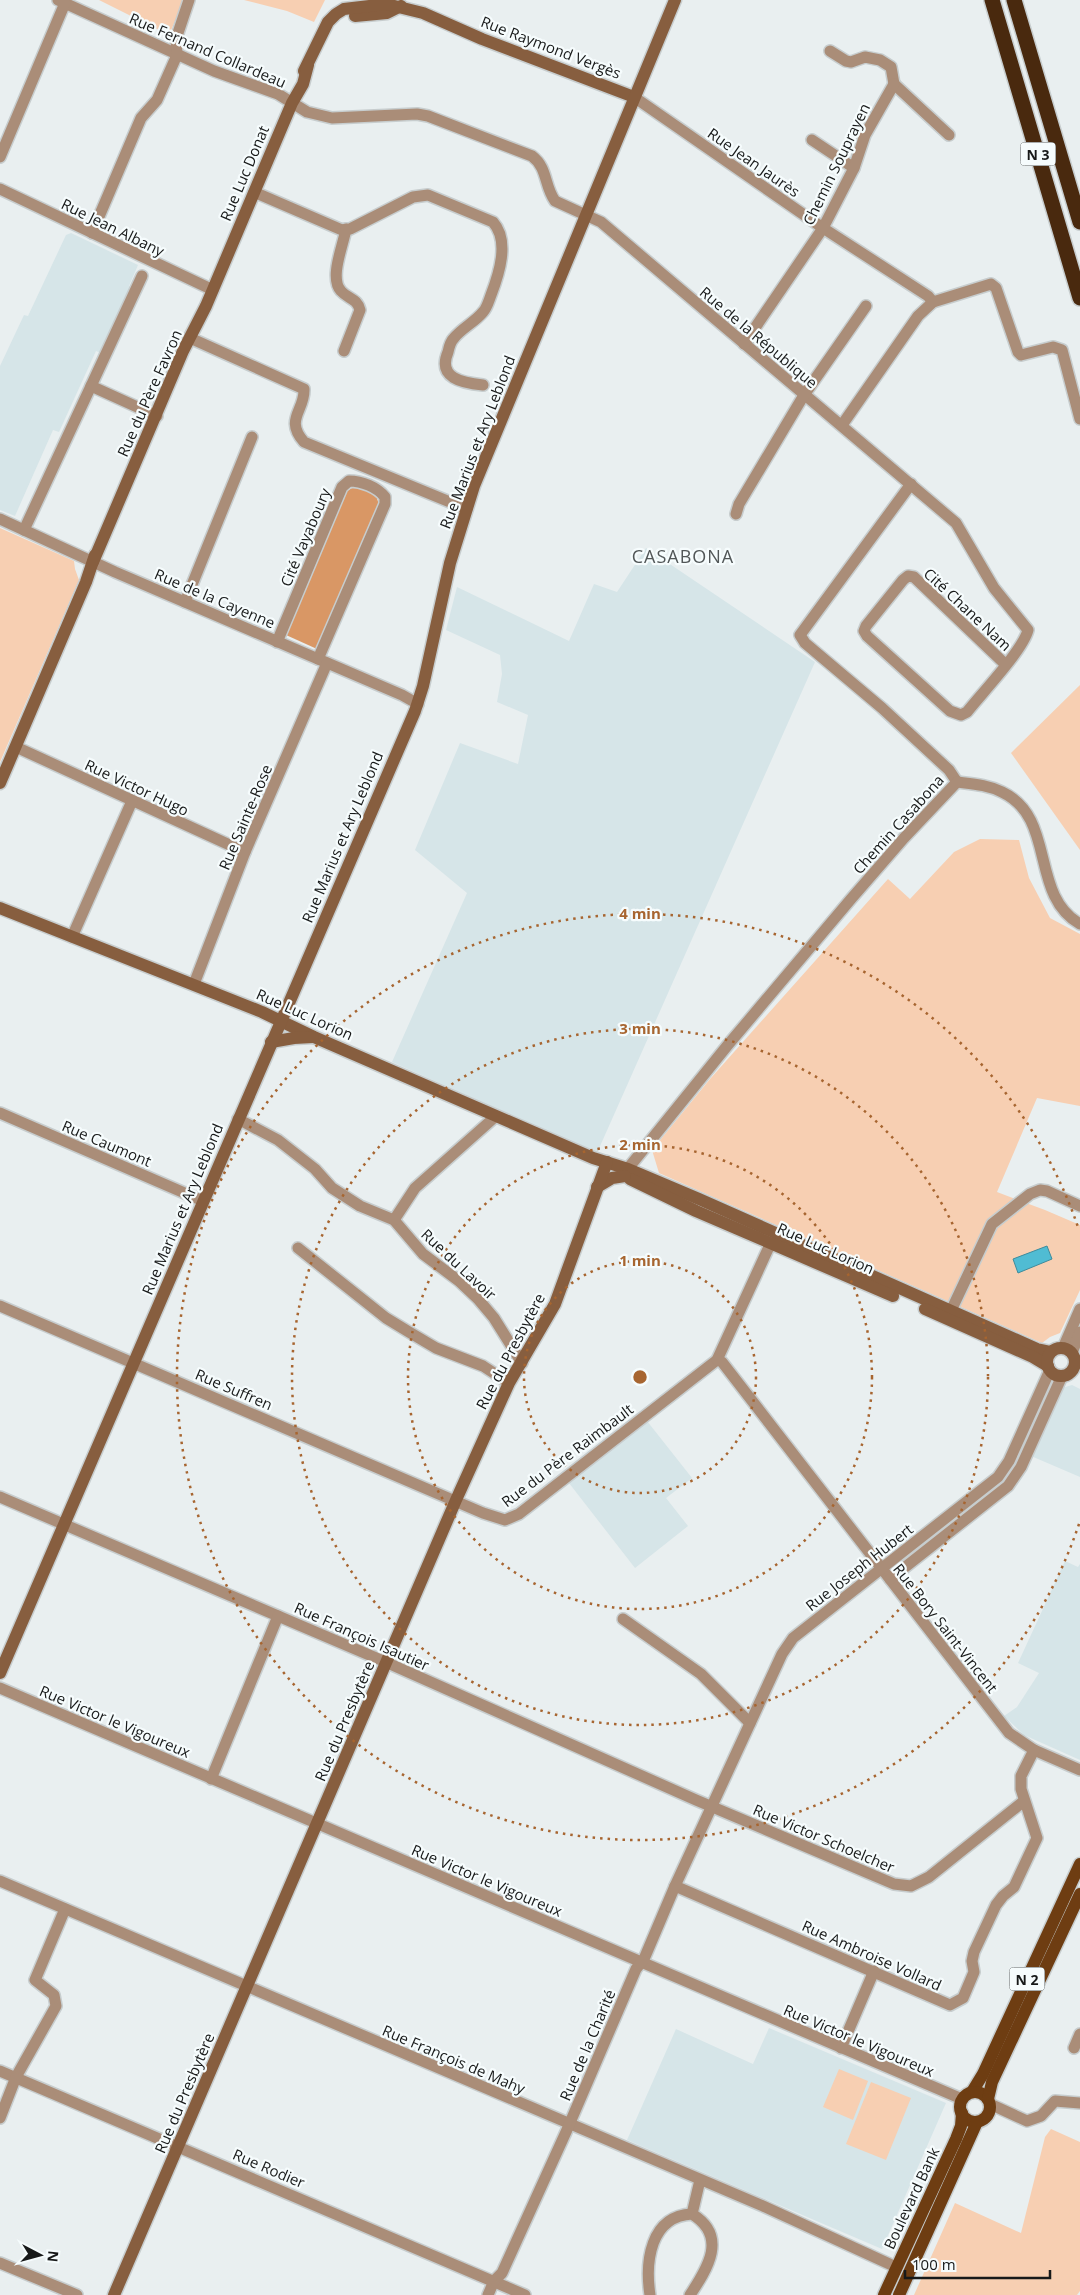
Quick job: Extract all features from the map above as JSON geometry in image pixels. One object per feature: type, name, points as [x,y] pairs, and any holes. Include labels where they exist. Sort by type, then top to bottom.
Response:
[{"type":"highway","name":"N 3","points":[[1014,0],[1080,222]]},
{"type":"highway","name":"N 3","points":[[993,3],[1080,298]]},
{"type":"main road","name":"N 2","points":[[962,2113],[967,2096],[982,2074],[1080,1864]]},
{"type":"main road","name":"N 2","points":[[977,2122],[986,2117],[994,2079],[1080,1894]]},
{"type":"main road","points":[[967,2096],[981,2093],[989,2101]]},
{"type":"main road","points":[[962,2113],[968,2120],[977,2122]]},
{"type":"main road","name":"Boulevard Bank","points":[[884,2295],[956,2139],[961,2126],[962,2113]]},
{"type":"main road","name":"Boulevard Bank","points":[[899,2295],[977,2122]]},
{"type":"street","points":[[92,233],[141,118],[154,104],[177,55],[176,38],[188,0]]},
{"type":"street","name":"Rue Marius et Ary Leblond","points":[[0,1673],[418,704],[450,563],[467,509],[509,399],[675,0]]},
{"type":"street","points":[[0,157],[28,94],[61,2]]},
{"type":"street","name":"Rue Fernand Collardeau","points":[[61,2],[214,71],[278,94],[320,117],[417,114],[428,116],[532,156],[540,162],[551,196],[555,201],[587,214]]},
{"type":"street","name":"Rue Raymond Vergès","points":[[402,2],[482,39],[634,97]]},
{"type":"street","name":"Rue Luc Donat","points":[[188,341],[191,324],[226,256],[292,103],[303,84],[308,65],[328,22],[344,9],[402,2]]},
{"type":"street","points":[[830,51],[846,61],[851,62],[865,57],[880,60],[891,67],[894,84],[949,135]]},
{"type":"street","name":"Chemin Souprayen","points":[[744,344],[823,228],[854,168],[866,135],[894,84]]},
{"type":"street","name":"Rue Jean Jaurès","points":[[634,97],[823,228],[928,296],[932,302]]},
{"type":"street","points":[[812,140],[854,168]]},
{"type":"street","name":"Rue Jean Albany","points":[[0,189],[210,289]]},
{"type":"street","points":[[254,192],[331,227],[346,229],[413,197],[428,195],[485,217],[499,228],[500,270],[484,311],[453,339],[444,362],[444,368],[449,375],[473,386],[483,385]]},
{"type":"street","name":"Rue de la République","points":[[587,214],[601,222],[911,484]]},
{"type":"street","points":[[344,351],[360,310],[354,299],[341,291],[335,277],[346,229]]},
{"type":"street","points":[[24,530],[142,276]]},
{"type":"street","points":[[842,425],[918,316],[932,302],[991,284],[996,288],[1018,352],[1022,355],[1053,347],[1062,350],[1080,419]]},
{"type":"street","points":[[736,514],[739,504],[804,394],[866,306]]},
{"type":"street","points":[[188,341],[304,389],[304,394],[295,417],[295,428],[304,442],[467,509]]},
{"type":"street","name":"Rue du Père Favron","points":[[0,784],[188,341]]},
{"type":"street","points":[[91,386],[157,416]]},
{"type":"street","points":[[186,602],[252,437]]},
{"type":"street","name":"Cité Vayaboury","points":[[277,642],[342,487],[349,481],[357,481],[380,490],[385,497],[384,504],[323,661]]},
{"type":"street","name":"Cité Chane Nam","points":[[911,484],[956,523],[994,588],[1028,630],[1026,638],[967,712],[956,714],[866,636],[864,631],[866,626],[903,580],[908,576],[914,577],[926,586],[1005,664]]},
{"type":"street","name":"Chemin Casabona","points":[[626,1173],[727,1046],[863,885],[957,782],[949,770],[882,708],[805,643],[800,635],[911,484]]},
{"type":"street","name":"Rue de la Cayenne","points":[[0,519],[93,562],[402,695],[418,704]]},
{"type":"street","name":"Rue Sainte-Rose","points":[[194,984],[245,852],[323,661]]},
{"type":"street","name":"Rue Victor Hugo","points":[[16,748],[245,852]]},
{"type":"street","points":[[957,782],[990,788],[1004,793],[1016,801],[1027,813],[1039,837],[1052,893],[1069,917],[1080,924]]},
{"type":"street","points":[[72,937],[132,801]]},
{"type":"street","name":"Rue Luc Lorion","points":[[0,908],[281,1020],[314,1037],[626,1173],[696,1211],[949,1315],[1037,1349],[1069,1363],[1056,1375],[1049,1368],[949,1315],[699,1199],[626,1173]]},
{"type":"street","points":[[271,1042],[314,1037]]},
{"type":"street","name":"Rue Caumont","points":[[0,1113],[203,1201]]},
{"type":"street","points":[[394,1220],[415,1188],[496,1116]]},
{"type":"street","name":"Rue du Lavoir","points":[[238,1119],[278,1140],[315,1169],[332,1188],[360,1206],[394,1220],[423,1254],[459,1281],[478,1299],[494,1318],[522,1363]]},
{"type":"street","name":"Rue du Presbytère","points":[[114,2295],[456,1500],[509,1382],[522,1363],[555,1304],[606,1164]]},
{"type":"street","points":[[597,1187],[612,1178],[626,1173]]},
{"type":"street","points":[[949,1315],[992,1224],[1030,1194],[1040,1190],[1047,1191],[1080,1206]]},
{"type":"street","points":[[773,1243],[787,1240]]},
{"type":"street","name":"Rue du Père Raimbault","points":[[456,1500],[505,1520],[519,1514],[718,1360],[768,1249],[773,1243]]},
{"type":"street","points":[[298,1248],[386,1318],[436,1348],[484,1366],[509,1382]]},
{"type":"street","name":"Rue Suffren","points":[[0,1306],[456,1500]]},
{"type":"street","points":[[1069,1363],[1080,1309]]},
{"type":"street","points":[[1069,1363],[1080,1332]]},
{"type":"street","name":"Rue Bory Saint-Vincent","points":[[718,1360],[722,1362],[1009,1733],[1034,1750],[1080,1770]]},
{"type":"street","points":[[1049,1368],[1048,1360],[1069,1363]]},
{"type":"street","name":"Rue Joseph Hubert","points":[[890,1579],[1008,1486],[1021,1467],[1069,1363]]},
{"type":"street","name":"Rue Joseph Hubert","points":[[711,1806],[782,1654],[793,1638],[998,1477],[1009,1461],[1049,1368]]},
{"type":"street","name":"Rue François Isautier","points":[[0,1497],[386,1662],[711,1806]]},
{"type":"street","points":[[211,1779],[278,1616]]},
{"type":"street","points":[[623,1619],[701,1674],[750,1723]]},
{"type":"street","name":"Rue Victor le Vigoureux","points":[[0,1688],[841,2048],[967,2096]]},
{"type":"street","points":[[1024,1801],[1020,1789],[1021,1776],[1034,1750]]},
{"type":"street","name":"Rue Victor Schoelcher","points":[[711,1806],[894,1884],[911,1886],[929,1878],[1024,1801]]},
{"type":"street","name":"Rue Ambroise Vollard","points":[[675,1886],[950,2005],[963,1998],[974,1972],[972,1962],[974,1952],[996,1905],[1002,1896],[1014,1887],[1037,1838],[1024,1801]]},
{"type":"street","name":"Rue de la Charité","points":[[488,2295],[494,2281],[502,2273],[636,1969],[641,1962],[711,1806]]},
{"type":"street","name":"Rue François de Mahy","points":[[0,1881],[826,2234],[896,2267]]},
{"type":"street","points":[[0,2118],[16,2077],[56,2006],[54,1995],[36,1980],[65,1909]]},
{"type":"street","points":[[841,2048],[874,1971]]},
{"type":"street","points":[[1074,2048],[1080,2034]]},
{"type":"street","name":"Rue Rodier","points":[[0,2070],[526,2295]]},
{"type":"street","points":[[989,2101],[1027,2121],[1041,2116],[1055,2101],[1080,2102]]},
{"type":"street","points":[[692,2214],[700,2180]]},
{"type":"street","points":[[650,2295],[648,2266],[655,2237],[665,2224],[674,2217],[692,2214],[702,2220],[708,2228],[712,2250],[710,2261],[690,2295]]},
{"type":"street","points":[[0,2263],[77,2295]]},
{"type":"shaded area","points":[[99,0],[184,0],[169,35]]},
{"type":"shaded area","points":[[244,0],[325,0],[314,22],[287,11]]},
{"type":"shaded area","points":[[71,233],[138,265],[129,286],[133,288],[103,354],[96,351],[59,432],[53,430],[15,516],[0,510],[0,366],[24,315],[28,316],[66,235]]},
{"type":"shaded area","points":[[352,488],[360,488],[376,495],[379,505],[317,649],[286,635],[347,491]]},
{"type":"shaded area","points":[[0,528],[74,561],[79,580],[0,762]]},
{"type":"shaded area","points":[[646,548],[815,662],[597,1153],[392,1062],[467,893],[415,850],[460,743],[518,764],[528,715],[497,702],[502,674],[500,655],[446,630],[457,587],[569,641],[594,584],[617,592]]},
{"type":"shaded area","points":[[1080,685],[1080,850],[1011,753]]},
{"type":"shaded area","points":[[980,839],[1019,840],[1029,878],[1050,918],[1080,934],[1080,1106],[1037,1098],[997,1192],[1080,1225],[1080,1290],[1060,1333],[1042,1343],[659,1173],[652,1150],[710,1079],[888,879],[910,899],[954,852]]},
{"type":"shaded area","points":[[1072,1385],[1080,1389],[1080,1477],[1031,1456],[1062,1388]]},
{"type":"shaded area","points":[[647,1421],[692,1478],[666,1498],[688,1526],[635,1568],[569,1483]]},
{"type":"shaded area","points":[[1065,1561],[1078,1567],[1080,1564],[1080,1760],[1024,1735],[1004,1716],[1017,1707],[1039,1673],[1018,1663]]},
{"type":"shaded area","points":[[769,2028],[946,2103],[882,2249],[627,2140],[676,2029],[753,2064]]},
{"type":"shaded area","points":[[839,2069],[868,2081],[853,2120],[823,2107]]},
{"type":"shaded area","points":[[871,2082],[911,2098],[886,2160],[846,2144]]},
{"type":"shaded area","points":[[1051,2129],[1080,2142],[1080,2291],[1077,2295],[914,2295],[955,2203],[1021,2233],[1045,2137]]},
{"type":"water","points":[[1047,1246],[1052,1259],[1018,1273],[1013,1259]]},
{"type":"district","name":"CASABONA","points":[[683,556]]}]
